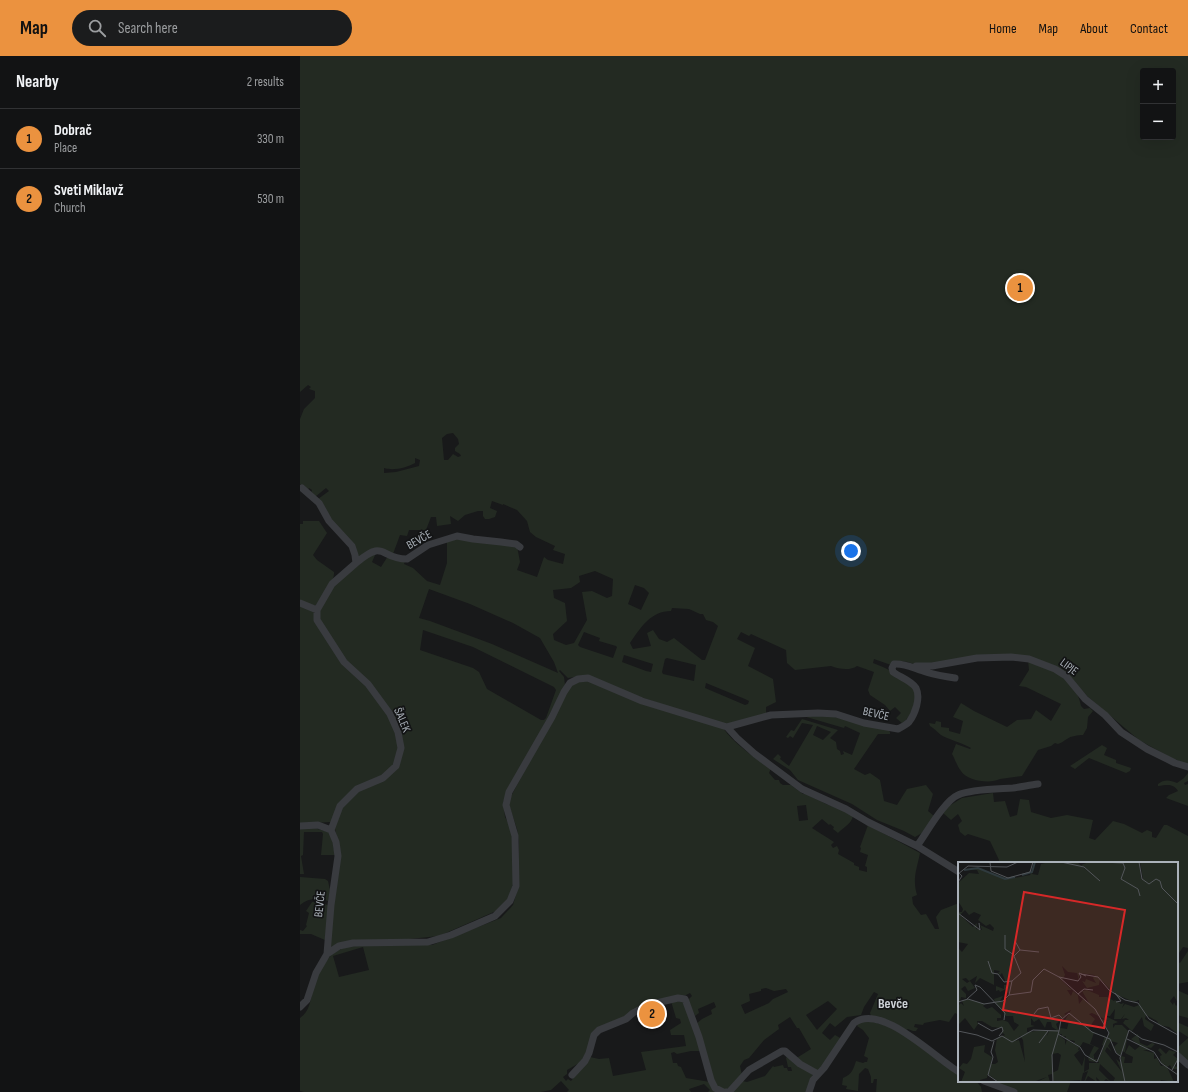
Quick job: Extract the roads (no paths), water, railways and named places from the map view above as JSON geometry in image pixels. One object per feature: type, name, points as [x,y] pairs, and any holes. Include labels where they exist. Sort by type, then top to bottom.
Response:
[{"type":"street","points":[[300,603],[317,610],[332,584],[356,563],[352,546],[329,521],[318,503],[302,488]]},
{"type":"street","name":"BEVČE","points":[[356,563],[366,554],[376,550],[407,559],[428,545],[457,536],[516,544],[520,547]]},
{"type":"street","name":"ŠALEK","points":[[317,610],[317,620],[344,662],[368,684],[390,714],[398,732],[401,748],[396,766],[383,778],[357,789],[340,806],[331,830]]},
{"type":"street","name":"LIPJE","points":[[910,666],[932,666],[977,658],[1011,657],[1029,659],[1055,669],[1066,676],[1085,699],[1105,715],[1121,732],[1147,749],[1188,767]]},
{"type":"street","name":"BEVČE","points":[[727,727],[771,715],[818,713],[836,714],[864,723],[898,729],[910,721],[917,704],[918,696],[917,689],[904,678],[893,672],[892,668],[894,664],[910,666],[923,671],[955,678]]},
{"type":"street","points":[[327,954],[339,946],[353,944],[428,942],[451,935],[495,916],[510,901],[516,886],[516,853],[515,836],[506,805],[509,792],[530,758],[570,683],[578,679],[588,678],[642,701],[727,727],[755,754],[802,789],[846,809],[868,822],[917,846],[958,871]]},
{"type":"street","points":[[917,846],[943,810],[957,796],[981,791],[1038,784]]},
{"type":"street","points":[[300,826],[318,825],[331,830]]},
{"type":"street","name":"BEVČE","points":[[300,1008],[307,1000],[316,973],[327,954],[331,905],[338,856],[336,842],[331,830]]},
{"type":"street","points":[[572,1075],[589,1053],[594,1035],[598,1030],[626,1019],[648,1005],[682,998],[685,999],[692,1018],[711,1080],[715,1088],[723,1092]]},
{"type":"street","points":[[809,1092],[813,1080],[835,1053],[854,1023],[859,1019],[870,1017],[889,1023],[912,1036],[936,1057],[958,1071]]},
{"type":"street","points":[[726,1092],[728,1092],[749,1070],[782,1051],[785,1051],[800,1064],[818,1074]]},
{"type":"street","points":[[1178,1056],[1188,1065]]},
{"type":"street","points":[[987,1082],[1014,1092]]},
{"type":"place","name":"Dobrač","points":[[1020,288]]},
{"type":"place","name":"Sveti Miklavž","points":[[652,1014]]},
{"type":"district","name":"Bevče","points":[[893,1003]]}]
